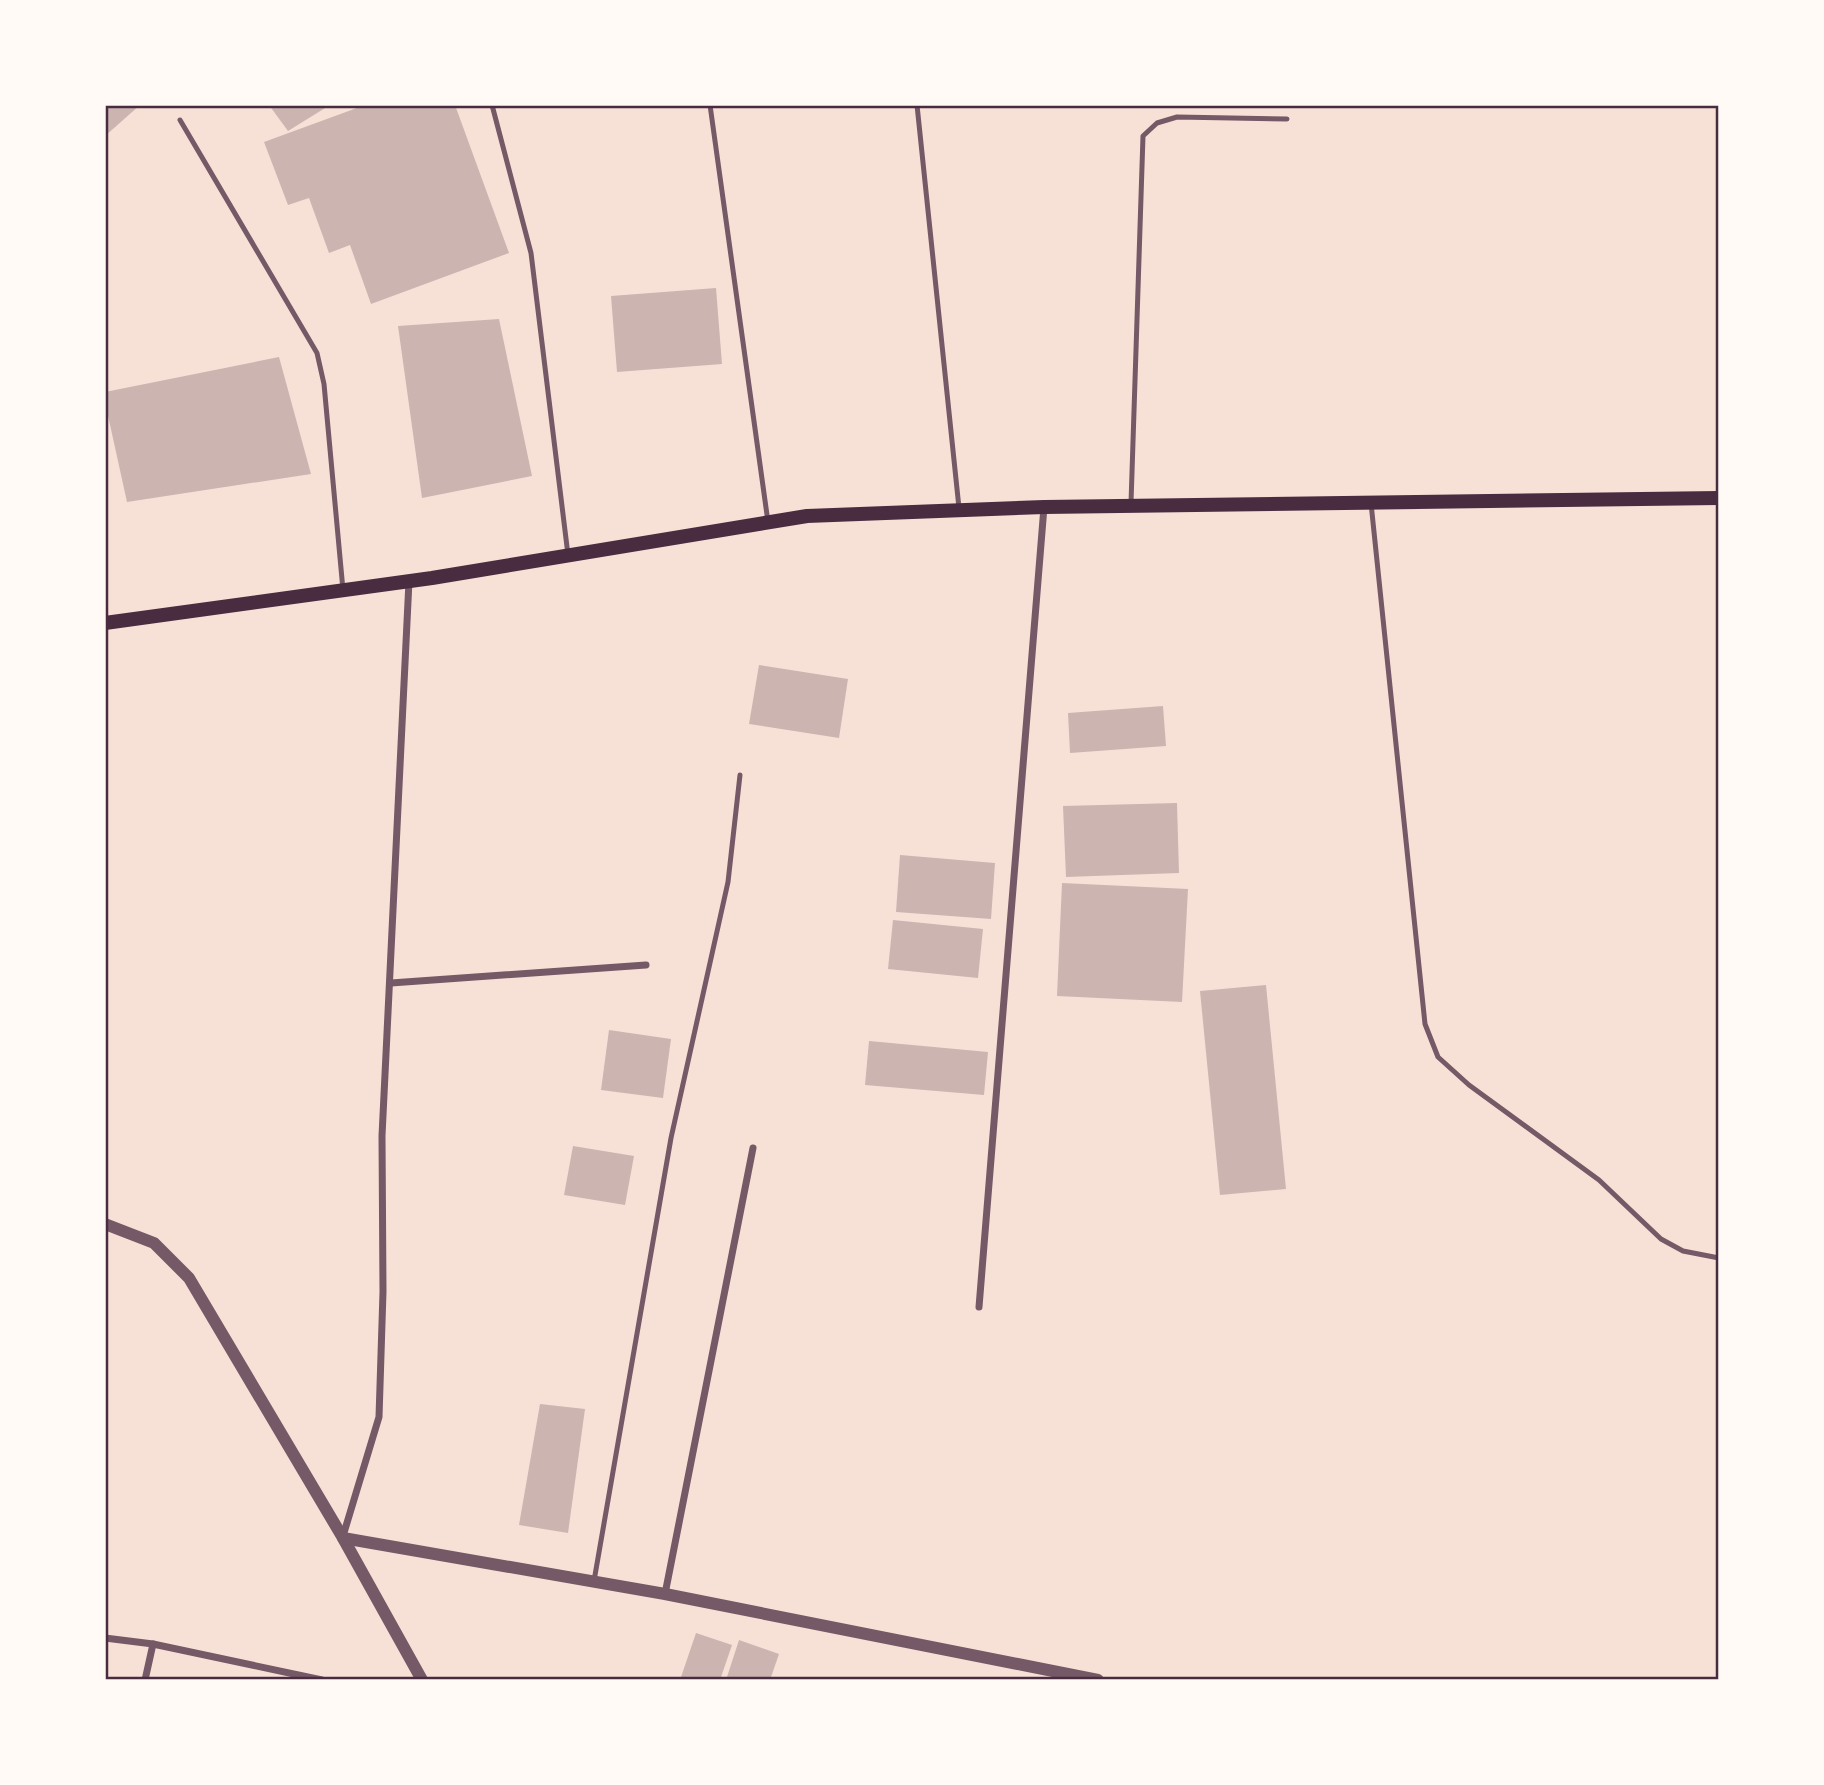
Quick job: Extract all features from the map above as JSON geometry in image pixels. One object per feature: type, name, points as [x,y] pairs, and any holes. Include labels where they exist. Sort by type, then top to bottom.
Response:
[{"type":"main road","points":[[105,623],[409,581],[807,516],[1044,507],[1719,498]]},
{"type":"street","points":[[979,1307],[1044,507]]},
{"type":"street","points":[[343,1538],[379,1417],[383,1292],[382,1136],[409,581]]},
{"type":"street","points":[[391,983],[646,965]]},
{"type":"street","points":[[665,1594],[752,1148]]},
{"type":"street","points":[[105,1224],[154,1243],[189,1278],[343,1538],[422,1680]]},
{"type":"street","points":[[343,1538],[665,1594],[1098,1680]]},
{"type":"street","points":[[105,1638],[153,1644],[322,1680]]},
{"type":"street","points":[[145,1680],[153,1644]]},
{"type":"lane","points":[[492,105],[531,253],[568,555]]},
{"type":"lane","points":[[710,105],[768,522]]},
{"type":"lane","points":[[916,105],[960,511]]},
{"type":"lane","points":[[1131,506],[1143,136],[1157,123],[1177,117],[1287,119]]},
{"type":"lane","points":[[180,121],[317,353],[324,384],[344,590]]},
{"type":"lane","points":[[1371,503],[1425,1024],[1438,1057],[1469,1085],[1599,1180],[1661,1239],[1683,1251],[1719,1258]]},
{"type":"lane","points":[[594,1581],[671,1138],[728,882],[740,775]]},
{"type":"building","points":[[105,105],[140,105],[105,136]]},
{"type":"building","points":[[269,105],[330,105],[288,131]]},
{"type":"building","points":[[365,105],[455,105],[509,253],[371,304],[350,245],[329,253],[309,198],[288,205],[264,142]]},
{"type":"building","points":[[716,288],[722,364],[617,372],[611,296]]},
{"type":"building","points":[[499,319],[532,476],[422,498],[398,326]]},
{"type":"building","points":[[279,357],[311,474],[127,502],[105,392]]},
{"type":"building","points":[[759,665],[848,679],[839,738],[749,724]]},
{"type":"building","points":[[1163,706],[1166,746],[1070,753],[1068,713]]},
{"type":"building","points":[[1177,803],[1179,873],[1066,877],[1063,806]]},
{"type":"building","points":[[900,855],[995,863],[991,919],[896,912]]},
{"type":"building","points":[[1062,883],[1188,889],[1182,1002],[1057,996]]},
{"type":"building","points":[[893,920],[983,929],[978,978],[888,969]]},
{"type":"building","points":[[1266,985],[1286,1189],[1220,1195],[1200,991]]},
{"type":"building","points":[[609,1030],[671,1039],[663,1098],[601,1090]]},
{"type":"building","points":[[869,1041],[988,1052],[984,1095],[865,1085]]},
{"type":"building","points":[[573,1146],[634,1156],[625,1205],[564,1195]]},
{"type":"building","points":[[540,1404],[585,1409],[568,1533],[519,1525]]},
{"type":"building","points":[[696,1633],[732,1645],[720,1680],[680,1680]]},
{"type":"building","points":[[739,1640],[779,1654],[770,1680],[726,1680]]}]
